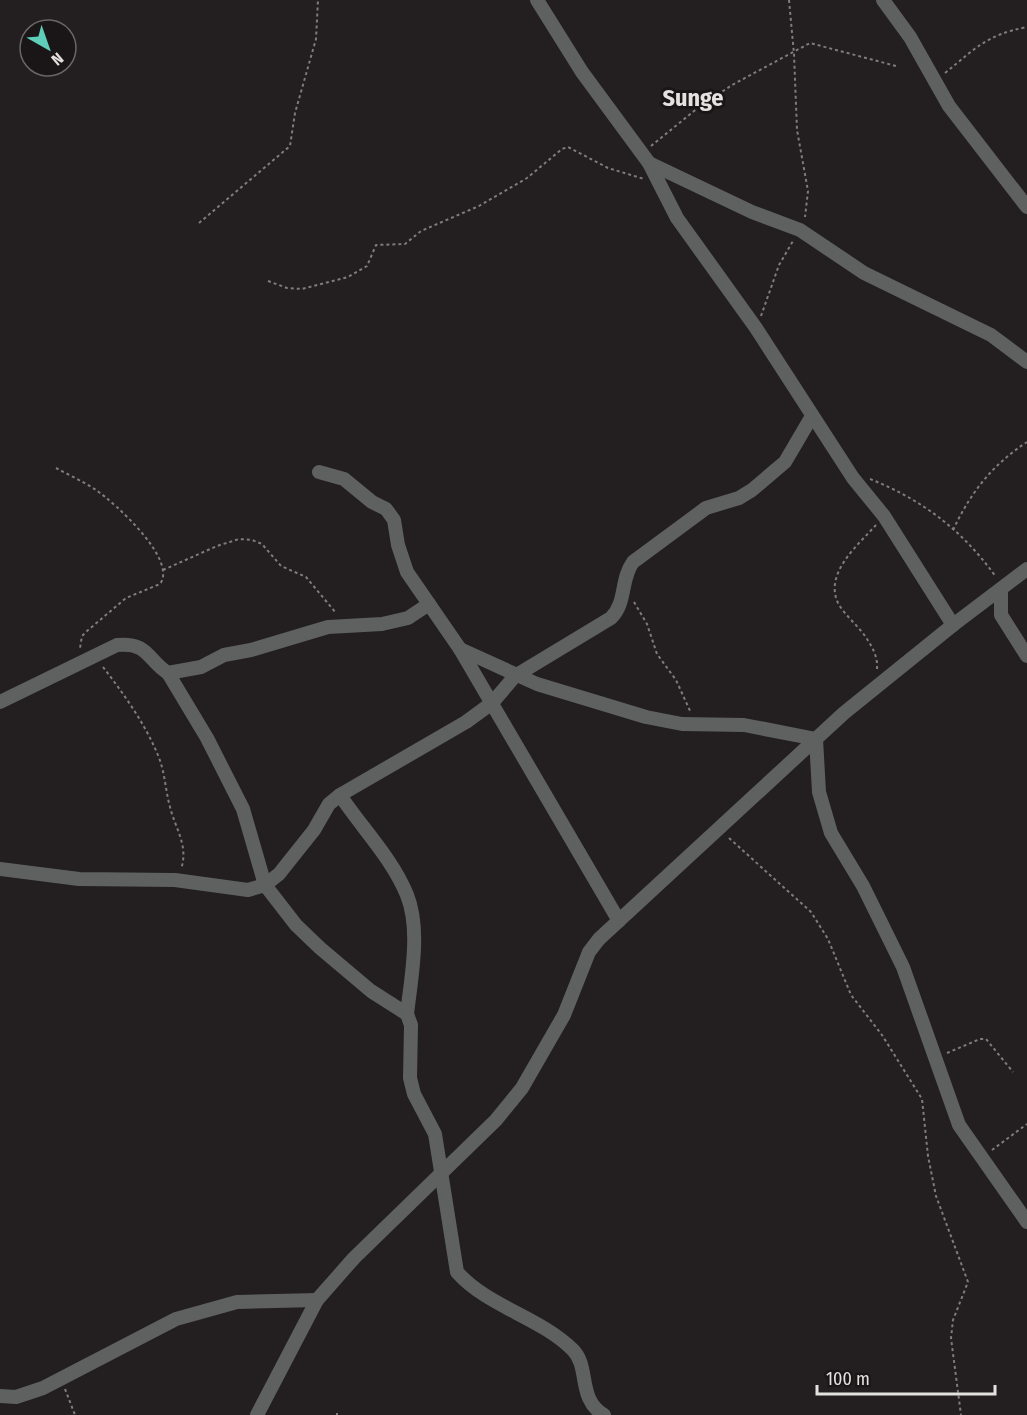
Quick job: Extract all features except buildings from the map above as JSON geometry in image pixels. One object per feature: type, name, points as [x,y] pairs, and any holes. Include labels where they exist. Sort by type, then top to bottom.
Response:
[{"type":"street","points":[[537,0],[582,72],[646,158],[678,218],[756,328],[853,478],[884,516],[953,625]]},
{"type":"street","points":[[883,0],[910,36],[949,106],[1027,207]]},
{"type":"street","points":[[646,158],[752,212],[800,230],[864,273],[971,323],[1027,362]]},
{"type":"street","points":[[0,869],[79,879],[176,880],[248,890],[265,885],[297,854],[329,804],[340,795],[466,722],[492,702],[515,676],[611,618],[621,605],[628,571],[633,562],[706,508],[744,495],[785,462],[812,416]]},
{"type":"street","points":[[319,472],[344,479],[372,502],[390,513],[394,520],[398,545],[407,572],[460,649],[619,921]]},
{"type":"street","points":[[257,1415],[317,1300],[354,1258],[496,1120],[522,1088],[564,1016],[589,952],[619,921],[844,713],[1027,569]]},
{"type":"street","points":[[1001,590],[1001,615],[1027,656]]},
{"type":"street","points":[[168,673],[201,667],[224,655],[251,650],[328,627],[382,624],[408,618],[429,604]]},
{"type":"street","points":[[0,702],[117,645],[134,646],[149,654],[168,673],[207,738],[243,809],[265,885],[296,925],[320,948],[371,991],[407,1014]]},
{"type":"street","points":[[460,649],[515,676],[582,699],[646,717],[697,725],[744,725],[816,739]]},
{"type":"street","points":[[816,739],[819,792],[831,833],[863,886],[903,967],[959,1125],[1027,1222]]},
{"type":"street","points":[[340,795],[408,896],[413,927],[407,1014],[411,1025],[410,1078],[414,1094],[435,1134],[457,1272],[489,1297],[540,1327],[574,1351],[589,1400],[596,1411],[604,1415]]},
{"type":"street","points":[[0,1396],[16,1397],[43,1388],[176,1319],[237,1302],[317,1300]]},
{"type":"path","points":[[199,223],[290,146],[295,112],[316,39],[318,0]]},
{"type":"path","points":[[756,328],[779,265],[800,230],[808,207],[808,191],[797,130],[789,0]]},
{"type":"path","points":[[934,81],[977,45],[1001,32],[1027,27]]},
{"type":"path","points":[[646,158],[699,107],[732,85],[815,43],[855,57],[896,66]]},
{"type":"path","points":[[268,281],[287,288],[302,289],[348,277],[367,266],[376,245],[405,244],[414,240],[421,231],[479,206],[527,178],[562,149],[568,147],[608,168],[658,184]]},
{"type":"path","points":[[953,530],[977,486],[996,465],[1027,442]]},
{"type":"path","points":[[56,468],[97,490],[121,511],[147,538],[163,570],[164,579],[160,584],[126,598],[87,631],[80,643],[79,663]]},
{"type":"path","points":[[853,478],[865,477],[914,498],[953,530],[987,565],[1001,590]]},
{"type":"path","points":[[875,690],[878,664],[874,652],[838,603],[834,581],[851,553],[884,516]]},
{"type":"path","points":[[163,570],[217,546],[239,539],[252,540],[262,544],[281,566],[306,577],[332,610],[349,625]]},
{"type":"path","points":[[624,586],[647,624],[657,654],[675,680],[697,725]]},
{"type":"path","points":[[94,655],[129,702],[158,754],[170,808],[181,834],[185,855],[176,880]]},
{"type":"path","points":[[720,830],[811,912],[828,939],[851,995],[888,1043],[922,1099],[928,1156],[936,1196],[968,1282],[953,1320],[951,1338],[960,1415]]},
{"type":"path","points":[[933,1053],[947,1053],[971,1042],[986,1039],[1012,1072]]},
{"type":"path","points":[[982,1157],[1027,1124]]},
{"type":"path","points":[[61,1378],[75,1415]]},
{"type":"district","name":"Sunge","points":[[693,98]]}]
